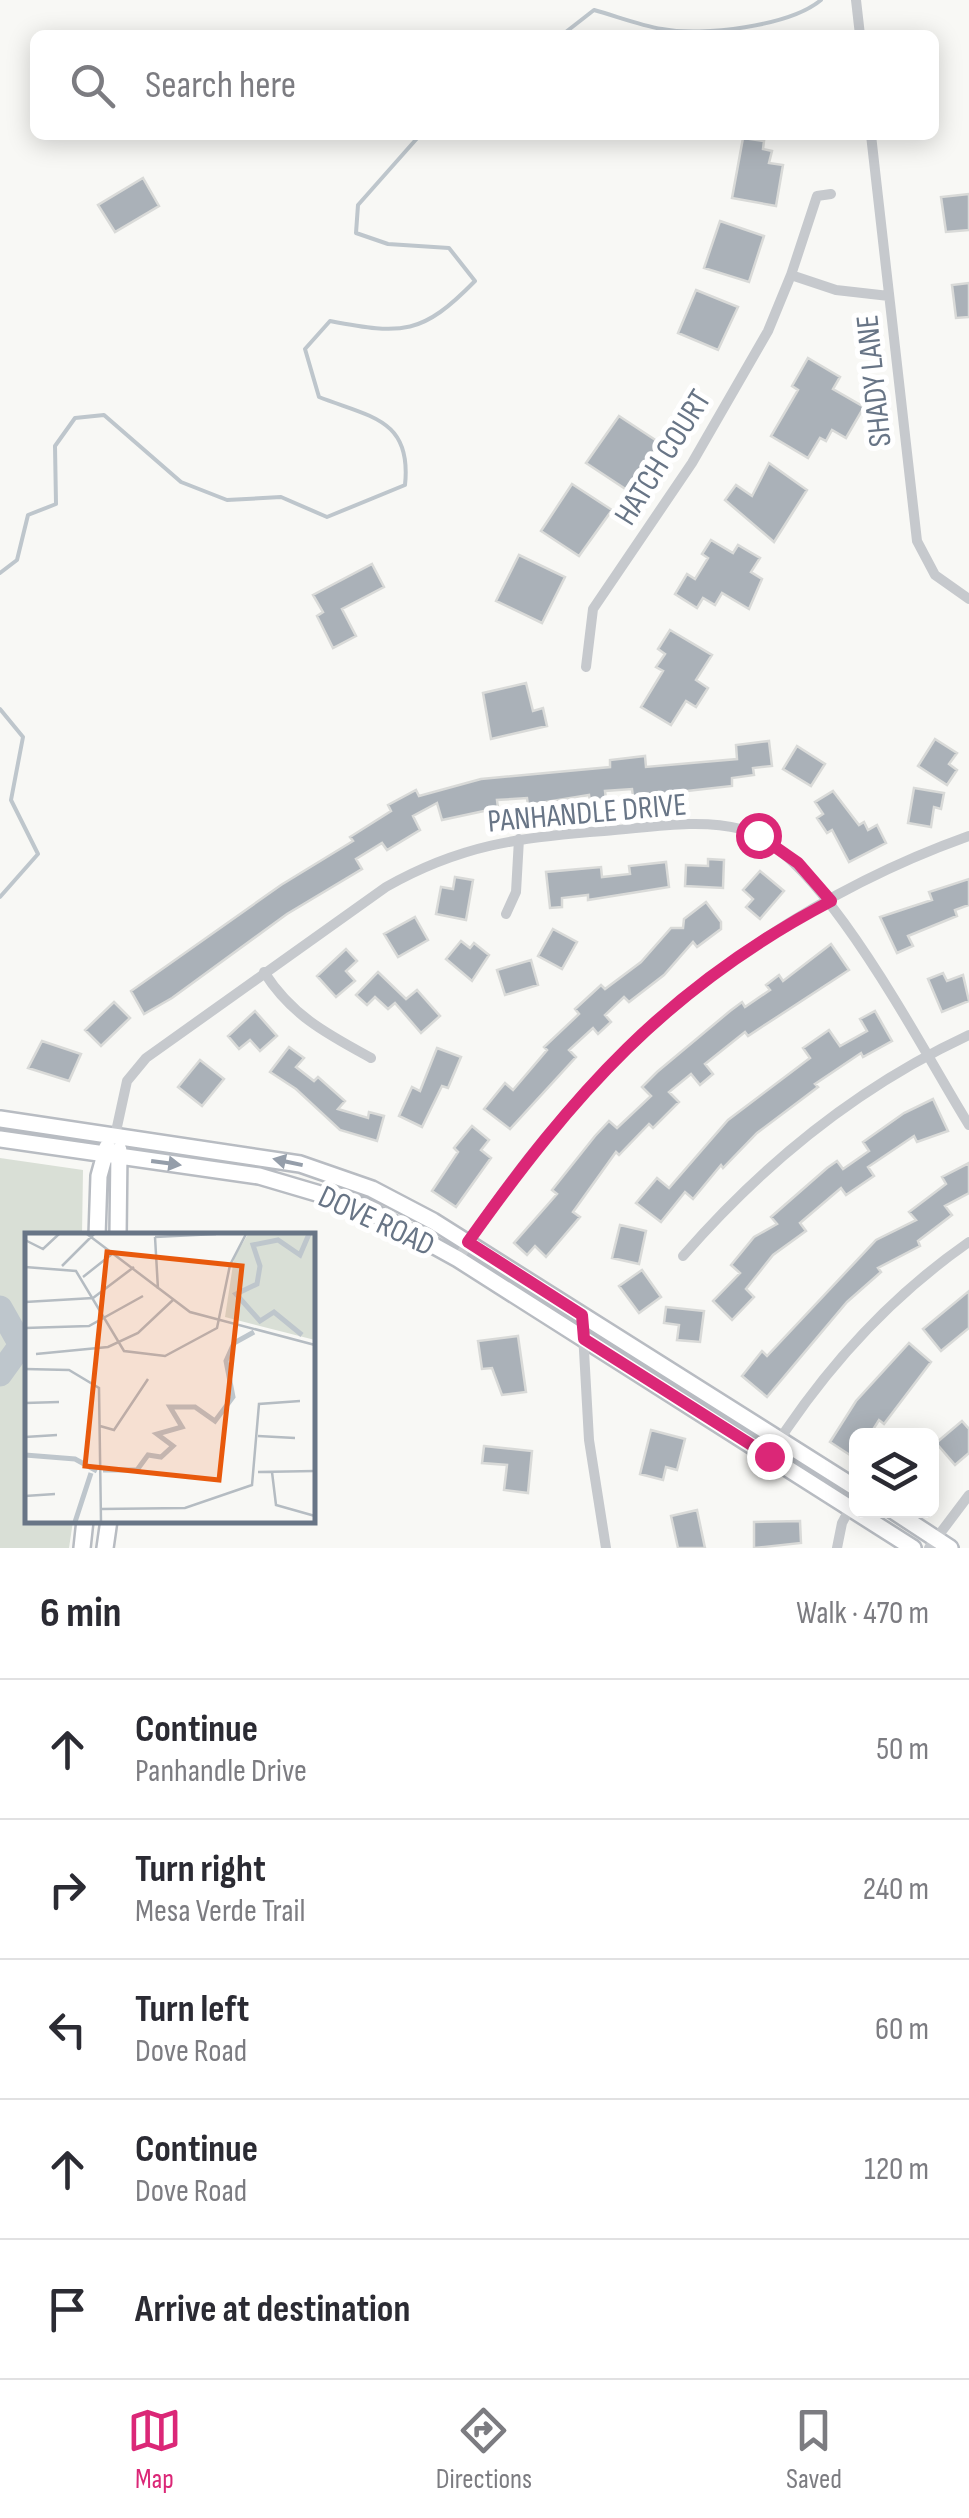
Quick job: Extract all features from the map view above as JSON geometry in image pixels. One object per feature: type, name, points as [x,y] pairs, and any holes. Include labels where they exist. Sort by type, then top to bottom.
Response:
[{"type":"main road","name":"DOVE ROAD","points":[[0,1119],[262,1157],[372,1189],[468,1242],[849,1483]]},
{"type":"main road","points":[[97,1233],[102,1154],[115,1136]]},
{"type":"main road","points":[[115,1136],[121,1157],[118,1233]]},
{"type":"main road","name":"DOVE ROAD","points":[[0,1139],[258,1176],[364,1207],[458,1259],[769,1456],[849,1499]]},
{"type":"main road","name":"DOVE ROAD","points":[[875,1518],[913,1548]]},
{"type":"main road","points":[[902,1518],[932,1543],[950,1548]]},
{"type":"main road","points":[[82,1548],[85,1523]]},
{"type":"main road","points":[[106,1548],[108,1523]]},
{"type":"street","points":[[856,0],[859,30]]},
{"type":"street","name":"SHADY LANE","points":[[872,140],[919,553],[935,576],[969,599]]},
{"type":"street","name":"HATCH COURT","points":[[586,667],[594,610],[692,463],[768,331],[818,196],[831,194]]},
{"type":"street","points":[[791,275],[836,290],[889,296]]},
{"type":"street","name":"PANHANDLE DRIVE","points":[[115,1136],[121,1099],[135,1069],[264,972],[427,864],[481,845],[519,839],[683,826],[740,828],[778,847],[831,901],[969,1125]]},
{"type":"street","points":[[458,1259],[535,1147],[622,1052],[688,991],[831,901],[891,868],[969,836]]},
{"type":"street","points":[[506,914],[516,892],[519,839]]},
{"type":"street","points":[[264,972],[282,1000],[304,1021],[372,1058]]},
{"type":"street","points":[[684,1256],[733,1199],[790,1149],[874,1086],[969,1035]]},
{"type":"street","points":[[769,1456],[839,1358],[932,1268],[969,1242]]},
{"type":"street","points":[[582,1315],[590,1440],[606,1548]]},
{"type":"street","points":[[932,1543],[969,1496]]},
{"type":"street","points":[[837,1548],[838,1535],[849,1512]]},
{"type":"shaded area","points":[[0,1158],[83,1170],[82,1233],[25,1233],[25,1523],[73,1523],[69,1548],[0,1548]]},
{"type":"building","points":[[743,140],[764,141],[763,149],[772,151],[769,163],[783,165],[776,206],[732,198]]},
{"type":"building","points":[[143,178],[159,206],[115,232],[98,205]]},
{"type":"building","points":[[969,194],[969,230],[946,232],[941,197]]},
{"type":"building","points":[[720,221],[764,236],[749,282],[704,268]]},
{"type":"building","points":[[969,283],[969,317],[956,318],[952,285]]},
{"type":"building","points":[[696,290],[738,307],[718,350],[678,333]]},
{"type":"building","points":[[808,358],[840,377],[833,389],[864,407],[846,438],[832,430],[826,441],[820,438],[808,458],[771,436],[798,390],[792,386]]},
{"type":"building","points":[[619,416],[660,443],[627,490],[586,463]]},
{"type":"building","points":[[769,463],[807,490],[774,542],[725,500],[736,485],[752,496]]},
{"type":"building","points":[[572,484],[612,510],[579,556],[541,531]]},
{"type":"building","points":[[711,540],[733,553],[738,545],[760,558],[751,572],[762,579],[749,609],[722,593],[715,605],[703,598],[697,608],[675,594],[687,574],[695,579],[708,558],[702,554]]},
{"type":"building","points":[[519,555],[565,577],[542,623],[496,601]]},
{"type":"building","points":[[372,564],[384,587],[342,609],[356,636],[333,648],[317,616],[323,612],[313,595]]},
{"type":"building","points":[[670,630],[712,655],[696,680],[708,688],[696,707],[686,701],[671,725],[641,707],[663,671],[656,667],[665,654],[658,649]]},
{"type":"building","points":[[526,683],[533,711],[543,708],[547,726],[491,739],[483,693]]},
{"type":"building","points":[[935,739],[957,753],[949,764],[957,770],[947,785],[918,766]]},
{"type":"building","points":[[769,741],[772,766],[753,768],[754,775],[732,778],[732,786],[633,797],[632,789],[605,791],[606,799],[590,801],[589,795],[528,805],[527,798],[497,800],[498,808],[442,820],[437,803],[413,816],[420,830],[387,850],[382,843],[356,859],[362,869],[287,914],[172,998],[144,1014],[131,991],[281,885],[353,841],[350,837],[391,811],[388,805],[416,790],[419,796],[481,779],[610,767],[610,760],[645,756],[646,767],[737,759],[736,745]]},
{"type":"building","points":[[797,746],[825,764],[811,786],[783,769]]},
{"type":"building","points":[[914,788],[944,793],[941,809],[934,807],[931,827],[908,823]]},
{"type":"building","points":[[833,791],[859,825],[864,822],[868,830],[877,825],[886,843],[849,862],[832,830],[827,833],[817,818],[823,814],[815,802]]},
{"type":"building","points":[[708,859],[724,860],[723,888],[685,886],[686,865],[708,866]]},
{"type":"building","points":[[666,862],[669,887],[588,900],[588,895],[562,898],[562,907],[550,908],[546,872],[601,867],[602,877],[630,874],[629,866]]},
{"type":"building","points":[[760,871],[784,891],[760,919],[746,907],[753,899],[743,890]]},
{"type":"building","points":[[455,877],[473,880],[466,920],[436,914],[441,887],[453,889]]},
{"type":"building","points":[[969,879],[969,905],[955,910],[957,916],[908,936],[913,946],[897,953],[880,917],[932,900],[929,892]]},
{"type":"building","points":[[706,902],[721,922],[721,929],[697,947],[693,942],[664,975],[629,1002],[624,997],[605,1015],[611,1022],[598,1034],[593,1028],[569,1050],[576,1057],[510,1129],[484,1109],[505,1083],[513,1090],[547,1050],[544,1047],[579,1014],[575,1009],[601,985],[605,989],[641,962],[671,928],[683,928],[684,919]]},
{"type":"building","points":[[415,917],[428,940],[398,957],[384,934]]},
{"type":"building","points":[[553,929],[577,942],[562,969],[538,956]]},
{"type":"building","points":[[461,941],[470,948],[474,943],[489,955],[472,981],[446,959]]},
{"type":"building","points":[[831,944],[849,970],[748,1036],[745,1032],[705,1064],[713,1074],[700,1085],[691,1074],[669,1092],[679,1102],[653,1128],[649,1124],[619,1155],[616,1152],[573,1212],[580,1217],[546,1257],[535,1246],[527,1255],[514,1243],[557,1194],[552,1190],[595,1136],[609,1121],[617,1128],[651,1096],[642,1087],[657,1072],[742,1002],[745,1007],[770,990],[766,985],[779,975],[783,981]]},
{"type":"building","points":[[346,949],[357,961],[346,971],[355,981],[336,997],[317,976]]},
{"type":"building","points":[[531,960],[538,985],[505,995],[497,970]]},
{"type":"building","points":[[378,972],[406,999],[417,990],[440,1016],[421,1033],[395,1003],[388,1009],[375,997],[367,1005],[356,995]]},
{"type":"building","points":[[943,973],[947,981],[963,975],[969,1001],[942,1012],[928,979]]},
{"type":"building","points":[[114,1002],[130,1018],[101,1046],[85,1030]]},
{"type":"building","points":[[255,1011],[277,1036],[260,1051],[250,1040],[239,1049],[228,1036]]},
{"type":"building","points":[[875,1011],[892,1041],[863,1057],[861,1053],[815,1084],[818,1087],[757,1133],[723,1168],[721,1165],[693,1199],[685,1192],[661,1222],[636,1203],[657,1178],[669,1188],[728,1120],[810,1058],[803,1048],[829,1030],[840,1046],[867,1031],[860,1019]]},
{"type":"building","points":[[42,1041],[81,1054],[69,1081],[28,1068]]},
{"type":"building","points":[[289,1047],[304,1058],[296,1067],[314,1081],[318,1077],[345,1101],[338,1109],[368,1118],[369,1112],[384,1116],[377,1141],[340,1130],[296,1089],[270,1072]]},
{"type":"building","points":[[437,1048],[461,1057],[448,1088],[442,1086],[422,1127],[399,1116],[412,1087],[420,1091]]},
{"type":"building","points":[[200,1060],[224,1079],[202,1106],[178,1087]]},
{"type":"building","points":[[933,1099],[948,1131],[917,1142],[914,1136],[868,1167],[874,1176],[846,1195],[841,1188],[800,1223],[806,1231],[773,1255],[746,1289],[754,1297],[732,1320],[713,1301],[740,1273],[731,1265],[754,1237],[777,1224],[771,1217],[827,1168],[837,1161],[843,1169],[869,1151],[863,1142],[904,1113]]},
{"type":"building","points":[[472,1126],[489,1140],[481,1150],[491,1158],[456,1207],[432,1191],[458,1152],[454,1148]]},
{"type":"building","points":[[969,1163],[969,1193],[945,1206],[952,1215],[918,1241],[920,1246],[878,1268],[881,1272],[847,1302],[767,1397],[742,1376],[762,1351],[767,1356],[876,1240],[916,1220],[909,1212],[946,1184],[942,1177]]},
{"type":"building","points":[[620,1225],[646,1231],[639,1264],[612,1258]]},
{"type":"building","points":[[642,1270],[661,1297],[639,1313],[619,1286]]},
{"type":"building","points":[[969,1291],[969,1328],[941,1351],[923,1329]]},
{"type":"building","points":[[666,1307],[704,1311],[700,1342],[677,1340],[679,1325],[664,1323]]},
{"type":"building","points":[[518,1336],[526,1392],[502,1395],[492,1368],[482,1369],[478,1341]]},
{"type":"building","points":[[909,1343],[931,1362],[884,1424],[879,1420],[874,1428],[849,1428],[849,1454],[830,1442],[856,1401]]},
{"type":"building","points":[[962,1421],[969,1429],[969,1453],[955,1465],[939,1446],[939,1440]]},
{"type":"building","points":[[651,1430],[685,1439],[677,1470],[666,1467],[663,1480],[640,1474]]},
{"type":"building","points":[[484,1446],[532,1451],[528,1493],[504,1490],[507,1465],[482,1463]]},
{"type":"building","points":[[697,1510],[705,1548],[678,1548],[671,1516]]},
{"type":"building","points":[[800,1521],[801,1543],[754,1548],[754,1522]]},
{"type":"waterway","points":[[722,30],[789,17],[821,0]]},
{"type":"waterway","points":[[568,30],[594,10],[672,30]]},
{"type":"waterway","points":[[0,573],[17,560],[28,515],[56,504],[55,446],[75,418],[104,415],[181,482],[227,500],[281,497],[327,517],[405,485],[402,446],[394,433],[370,416],[319,397],[305,349],[330,321],[394,329],[425,321],[475,281],[449,248],[388,244],[356,233],[358,205],[416,140]]},
{"type":"waterway","points":[[0,709],[23,737],[11,800],[38,854],[0,897]]},
{"type":"waterway","points":[[0,1308],[21,1345],[0,1374]]},
{"type":"route","points":[[758,835],[798,863],[831,901],[793,921],[688,991],[622,1052],[535,1147],[468,1242],[582,1315],[584,1339],[769,1456]]}]
